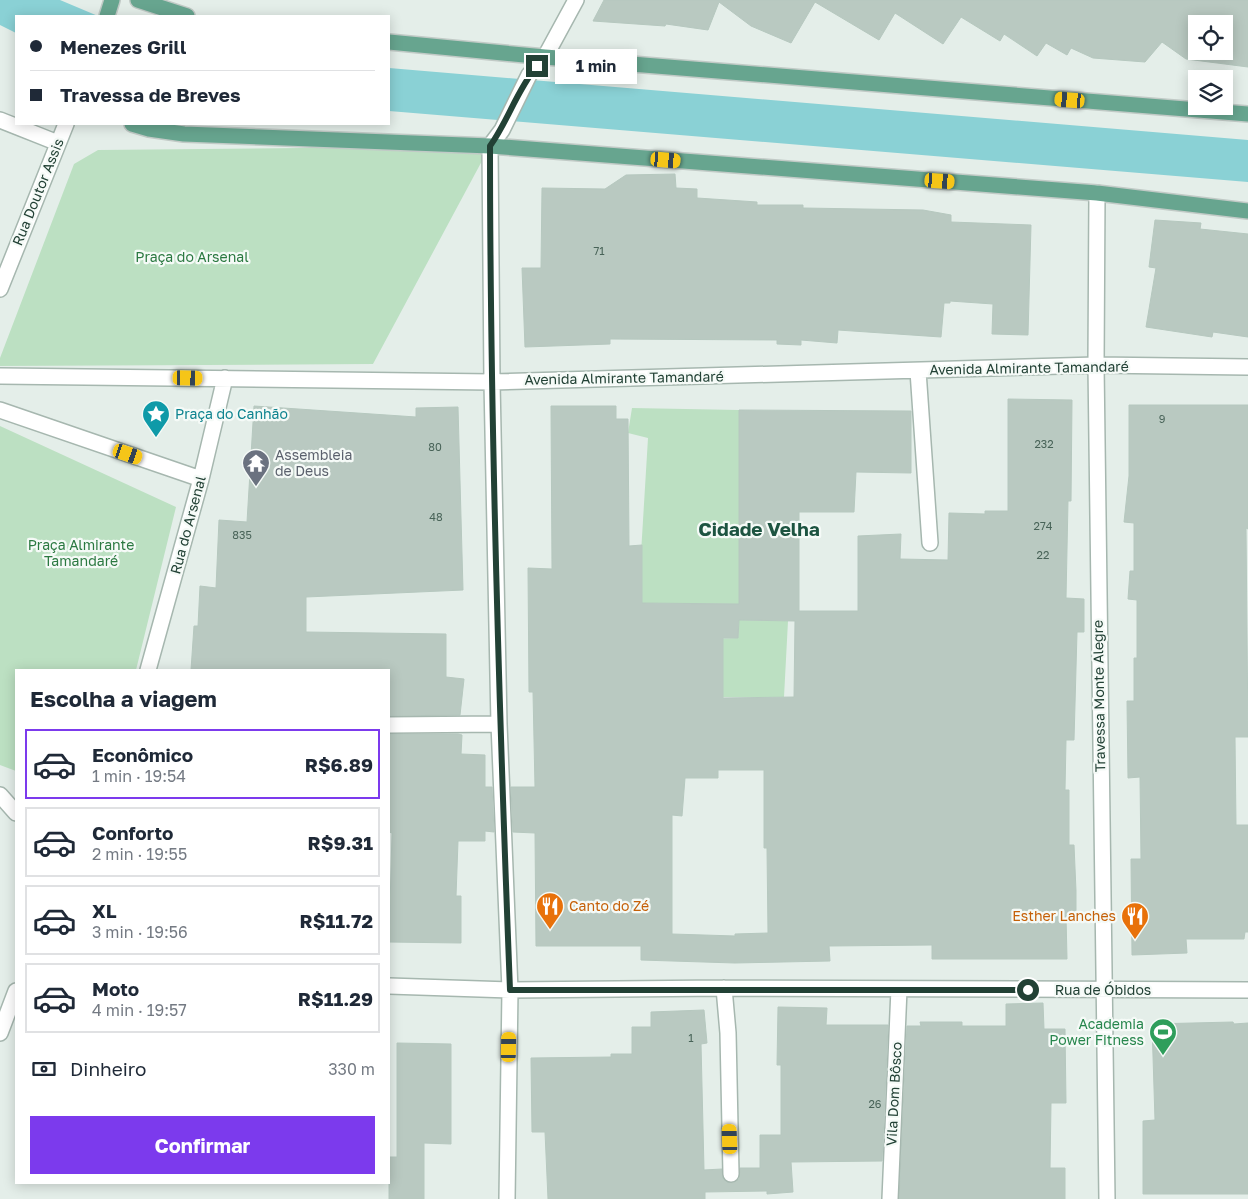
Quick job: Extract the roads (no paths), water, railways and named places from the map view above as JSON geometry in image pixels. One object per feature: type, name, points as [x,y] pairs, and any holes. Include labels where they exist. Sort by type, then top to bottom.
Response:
[{"type":"main road","points":[[107,15],[112,0]]},
{"type":"main road","points":[[138,0],[184,15]]},
{"type":"main road","points":[[390,42],[545,57],[1248,114]]},
{"type":"main road","points":[[135,125],[184,134],[490,146],[1097,193],[1248,210]]},
{"type":"street","points":[[507,1199],[510,990],[499,724],[492,382],[490,146],[502,130],[529,75],[545,57],[576,0]]},
{"type":"street","points":[[0,120],[58,143]]},
{"type":"street","name":"Rua Doutor Assis","points":[[0,289],[66,125]]},
{"type":"street","name":"Travessa Monte Alegre","points":[[1097,193],[1096,365],[1102,990],[1107,1199]]},
{"type":"street","name":"Avenida Almirante Tamandaré","points":[[0,376],[492,382],[1096,365],[1248,367]]},
{"type":"street","points":[[918,371],[930,542]]},
{"type":"street","name":"Rua do Arsenal","points":[[148,669],[201,479],[225,378]]},
{"type":"street","points":[[0,410],[201,479]]},
{"type":"street","points":[[390,724],[499,724]]},
{"type":"street","points":[[0,790],[15,796]]},
{"type":"street","points":[[0,795],[15,812]]},
{"type":"street","name":"Rua de Óbidos","points":[[390,986],[510,990],[724,988],[1248,990]]},
{"type":"street","points":[[724,988],[728,1034],[731,1174]]},
{"type":"street","name":"Vila Dom Bôsco","points":[[890,1199],[899,989]]},
{"type":"street","points":[[0,1033],[15,994]]},
{"type":"water","points":[[0,0],[60,0],[96,15],[15,15],[15,32],[0,25]]},
{"type":"water","points":[[390,68],[1248,140],[1248,182],[390,111]]},
{"type":"place","name":"Praça do Canhão","points":[[156,438]]},
{"type":"place","name":"Assembleia de Deus","points":[[256,487]]},
{"type":"place","name":"Canto do Zé","points":[[550,930]]},
{"type":"place","name":"Esther Lanches","points":[[1135,940]]},
{"type":"place","name":"Academia Power Fitness","points":[[1163,1056]]},
{"type":"district","name":"Cidade Velha","points":[[759,529]]},
{"type":"park label","name":"Praça do Arsenal","points":[[192,257]]},
{"type":"park label","name":"Praça Almirante Tamandaré","points":[[81,554]]}]
